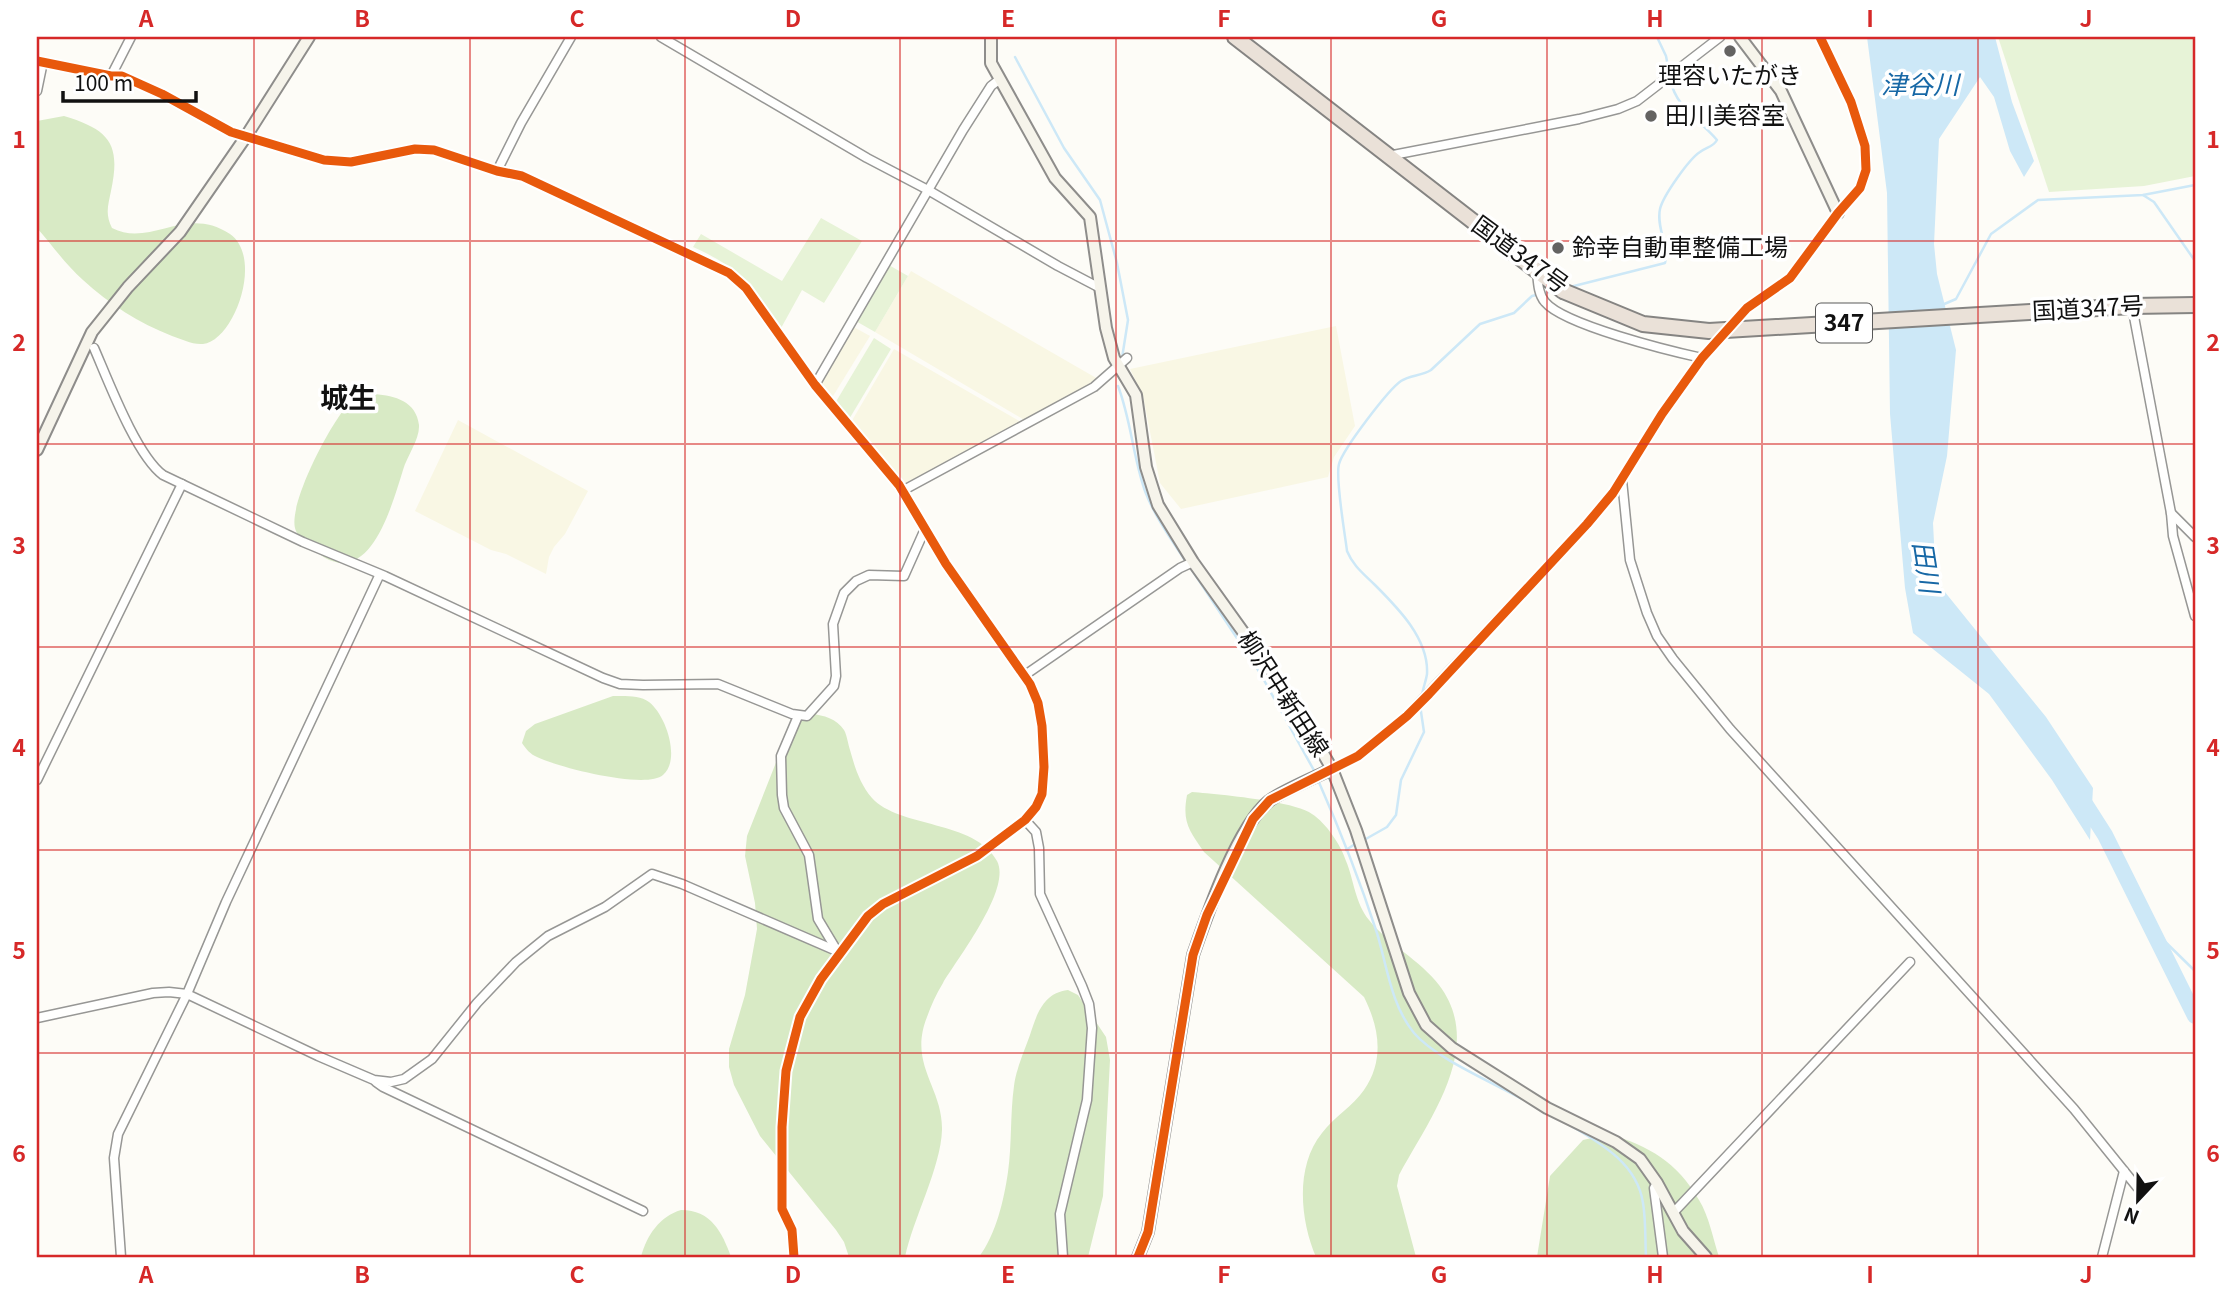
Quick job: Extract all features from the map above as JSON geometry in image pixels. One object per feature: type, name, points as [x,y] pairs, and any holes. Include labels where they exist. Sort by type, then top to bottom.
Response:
[{"type":"highway","name":"国道347号","points":[[1235,37],[1563,291],[1643,324],[1709,331],[2195,304]]},
{"type":"main road","points":[[37,450],[92,332],[128,287],[180,232],[246,138],[309,37]]},
{"type":"main road","name":"柳沢中新田線","points":[[991,37],[991,63],[1055,178],[1090,217],[1107,328],[1136,395],[1146,467],[1158,505],[1193,562],[1294,703],[1356,830],[1409,993],[1426,1025],[1452,1048],[1547,1108],[1616,1142],[1640,1159],[1657,1183],[1683,1231],[1706,1257]]},
{"type":"main road","points":[[1740,37],[1781,91],[1838,213]]},
{"type":"main road","points":[[1138,1257],[1147,1232],[1193,955],[1207,915],[1253,818],[1270,800],[1327,771]]},
{"type":"street","points":[[111,76],[131,37]]},
{"type":"street","points":[[497,171],[521,123],[571,37]]},
{"type":"street","points":[[662,37],[867,158],[1100,288]]},
{"type":"street","points":[[1387,156],[1592,116],[1637,101],[1720,37]]},
{"type":"street","points":[[1327,771],[1358,756],[1407,716],[1587,524],[1613,493],[1662,414],[1702,358],[1746,308],[1790,278],[1860,188],[1867,161],[1851,102],[1820,37]]},
{"type":"street","points":[[37,91],[40,61],[122,76],[246,138],[338,162],[351,162],[415,149],[434,150],[497,171],[523,176],[729,273],[746,288],[795,360],[902,491],[961,586],[1025,675],[1041,716],[1044,767],[1042,794],[1036,807],[1026,820],[977,856],[883,904],[861,923],[821,979],[800,1017],[786,1071],[782,1127],[782,1209],[792,1230],[794,1257]]},
{"type":"street","points":[[815,385],[928,190],[991,86],[1000,79]]},
{"type":"street","points":[[1537,271],[1538,287],[1544,302],[1554,310],[1640,343],[1702,358]]},
{"type":"street","points":[[2132,306],[2173,536],[2195,616]]},
{"type":"street","points":[[94,348],[118,403],[152,467],[182,484],[379,576],[385,576],[620,684],[718,684],[798,716],[813,713],[834,686],[836,676],[833,624],[844,593],[856,581],[869,575],[904,576],[925,529]]},
{"type":"street","points":[[902,491],[1094,387],[1122,361]]},
{"type":"street","points":[[1622,477],[1630,561],[1657,636],[1673,659],[1730,729],[2074,1109],[2137,1187]]},
{"type":"street","points":[[37,780],[182,484]]},
{"type":"street","points":[[2171,513],[2195,537]]},
{"type":"street","points":[[1025,675],[1180,568],[1193,562]]},
{"type":"street","points":[[121,1257],[114,1157],[118,1134],[187,993],[226,902],[379,576]]},
{"type":"street","points":[[798,716],[781,756],[784,808],[809,855],[818,919],[839,952]]},
{"type":"street","points":[[1026,820],[1036,832],[1040,894],[1083,986],[1091,1028],[1087,1100],[1060,1214],[1063,1257]]},
{"type":"street","points":[[374,1080],[391,1082],[417,1072],[432,1059],[477,1003],[516,962],[548,936],[605,907],[652,874],[682,884],[839,952]]},
{"type":"street","points":[[1672,1213],[1910,962]]},
{"type":"street","points":[[37,1017],[153,993],[187,993],[374,1080],[383,1087],[643,1211]]},
{"type":"street","points":[[2102,1257],[2124,1171]]},
{"type":"street","points":[[1657,1183],[1654,1188],[1663,1257]]},
{"type":"shaded area","points":[[911,271],[1098,379],[1026,421],[875,332]]},
{"type":"shaded area","points":[[850,325],[870,336],[830,401],[816,383]]},
{"type":"shaded area","points":[[1336,326],[1355,426],[1334,457],[1328,477],[1181,509],[1160,483],[1143,396],[1130,369]]},
{"type":"shaded area","points":[[894,349],[1021,422],[903,487],[850,424]]},
{"type":"shaded area","points":[[458,420],[588,491],[565,534],[554,547],[546,574],[506,554],[491,550],[415,511]]},
{"type":"green space","points":[[1998,37],[2195,37],[2195,176],[2144,186],[2049,192]]},
{"type":"green space","points":[[64,116],[102,133],[113,150],[114,175],[108,210],[112,228],[126,233],[141,233],[198,223],[214,226],[230,234],[240,245],[245,279],[241,297],[225,329],[214,339],[203,344],[191,343],[160,331],[125,312],[77,274],[37,228],[37,121]]},
{"type":"green space","points":[[821,218],[862,241],[824,303],[802,290],[780,330],[753,290],[735,271],[693,247],[701,234],[782,281]]},
{"type":"green space","points":[[887,264],[908,276],[875,332],[854,320]]},
{"type":"green space","points":[[874,338],[891,349],[848,421],[834,405]]},
{"type":"green space","points":[[375,394],[397,398],[409,405],[417,417],[419,430],[381,530],[370,547],[357,559],[342,563],[324,557],[297,533],[294,520],[297,504],[333,425],[356,398]]},
{"type":"green space","points":[[613,696],[641,698],[649,702],[661,717],[671,749],[671,759],[663,775],[639,780],[581,771],[537,757],[522,743],[526,731],[535,724]]},
{"type":"green space","points":[[812,714],[830,718],[844,730],[858,776],[872,798],[884,808],[900,815],[972,838],[986,848],[997,861],[1000,873],[990,906],[938,991],[922,1034],[921,1049],[941,1115],[942,1130],[937,1160],[905,1257],[849,1257],[836,1230],[760,1136],[734,1085],[729,1067],[729,1049],[745,995],[757,929],[755,903],[745,856],[747,836],[792,722]]},
{"type":"green space","points":[[1192,792],[1289,805],[1303,809],[1317,818],[1341,848],[1364,913],[1385,937],[1432,976],[1452,1009],[1457,1033],[1455,1058],[1448,1082],[1399,1175],[1397,1186],[1416,1257],[1316,1257],[1306,1227],[1304,1210],[1307,1161],[1322,1133],[1360,1096],[1371,1079],[1378,1044],[1373,1020],[1364,997],[1204,852],[1186,819],[1187,795]]},
{"type":"green space","points":[[1068,990],[1078,995],[1106,1037],[1110,1060],[1103,1196],[1088,1257],[979,1257],[995,1227],[1004,1194],[1018,1067],[1042,1006],[1052,995]]},
{"type":"green space","points":[[1609,1134],[1649,1150],[1681,1175],[1702,1206],[1719,1257],[1537,1257],[1550,1176],[1583,1140]]},
{"type":"green space","points":[[681,1210],[708,1218],[724,1239],[731,1257],[641,1257],[646,1242],[660,1222]]},
{"type":"water","name":"津谷川","points":[[1867,37],[1995,37],[2012,102],[2034,161],[2024,177],[2010,151],[1994,97],[1980,77],[1939,139],[1934,244],[1937,274],[1956,350],[1947,456],[1933,523],[1936,581],[2046,717],[2093,788],[2090,840],[2052,780],[1989,694],[1913,633],[1905,588],[1890,414],[1887,193]]},
{"type":"waterway","points":[[1657,37],[1666,56],[1669,72]]},
{"type":"waterway","points":[[1015,57],[1064,148],[1100,200],[1117,263],[1128,320],[1122,358]]},
{"type":"waterway","points":[[1570,287],[1665,263],[1659,216],[1662,203],[1690,162],[1717,140],[1683,106],[1670,79]]},
{"type":"waterway","points":[[1942,305],[1956,299],[1991,234],[2038,200],[2143,195],[2195,185]]},
{"type":"waterway","points":[[2143,195],[2154,202],[2195,261]]},
{"type":"waterway","points":[[1422,695],[1427,674],[1426,661],[1417,637],[1393,604],[1356,565],[1347,551],[1339,493],[1339,464],[1367,420],[1401,381],[1431,370],[1480,324],[1514,313],[1532,296],[1553,291]]},
{"type":"waterway","points":[[1118,386],[1145,491],[1158,519],[1186,562]]},
{"type":"waterway","points":[[1190,567],[1260,673],[1316,774]]},
{"type":"waterway","points":[[1364,840],[1387,827],[1396,815],[1401,780],[1424,732],[1420,705]]},
{"type":"waterway","points":[[1318,780],[1364,894],[1395,998],[1406,1022],[1423,1042],[1436,1051],[1522,1099]]},
{"type":"waterway","name":"田川","points":[[2082,799],[2105,835],[2195,1016]]},
{"type":"waterway","points":[[1346,850],[1358,842]]},
{"type":"waterway","points":[[2148,925],[2195,971]]},
{"type":"waterway","points":[[1568,1124],[1604,1147],[1625,1165],[1633,1176],[1643,1203],[1646,1257]]},
{"type":"cycle path","points":[[1138,1257],[1148,1232],[1193,955],[1207,915],[1253,819],[1270,800],[1358,756],[1407,716],[1429,694],[1587,524],[1613,493],[1662,414],[1702,358],[1747,308],[1790,278],[1860,188],[1866,170],[1865,146],[1851,102],[1820,37]]},
{"type":"cycle path","points":[[37,61],[122,76],[162,94],[231,132],[324,160],[351,162],[415,149],[434,150],[497,171],[522,176],[729,273],[746,288],[815,385],[899,485],[946,564],[1030,684],[1038,703],[1042,726],[1044,767],[1042,794],[1036,807],[1025,820],[977,856],[883,904],[868,916],[821,979],[800,1017],[786,1071],[782,1127],[782,1209],[792,1230],[794,1257]]},
{"type":"place","name":"理容いたがき","points":[[1730,51]]},
{"type":"place","name":"田川美容室","points":[[1651,116]]},
{"type":"place","name":"鈴幸自動車整備工場","points":[[1558,248]]},
{"type":"district","name":"城生","points":[[348,398]]}]
